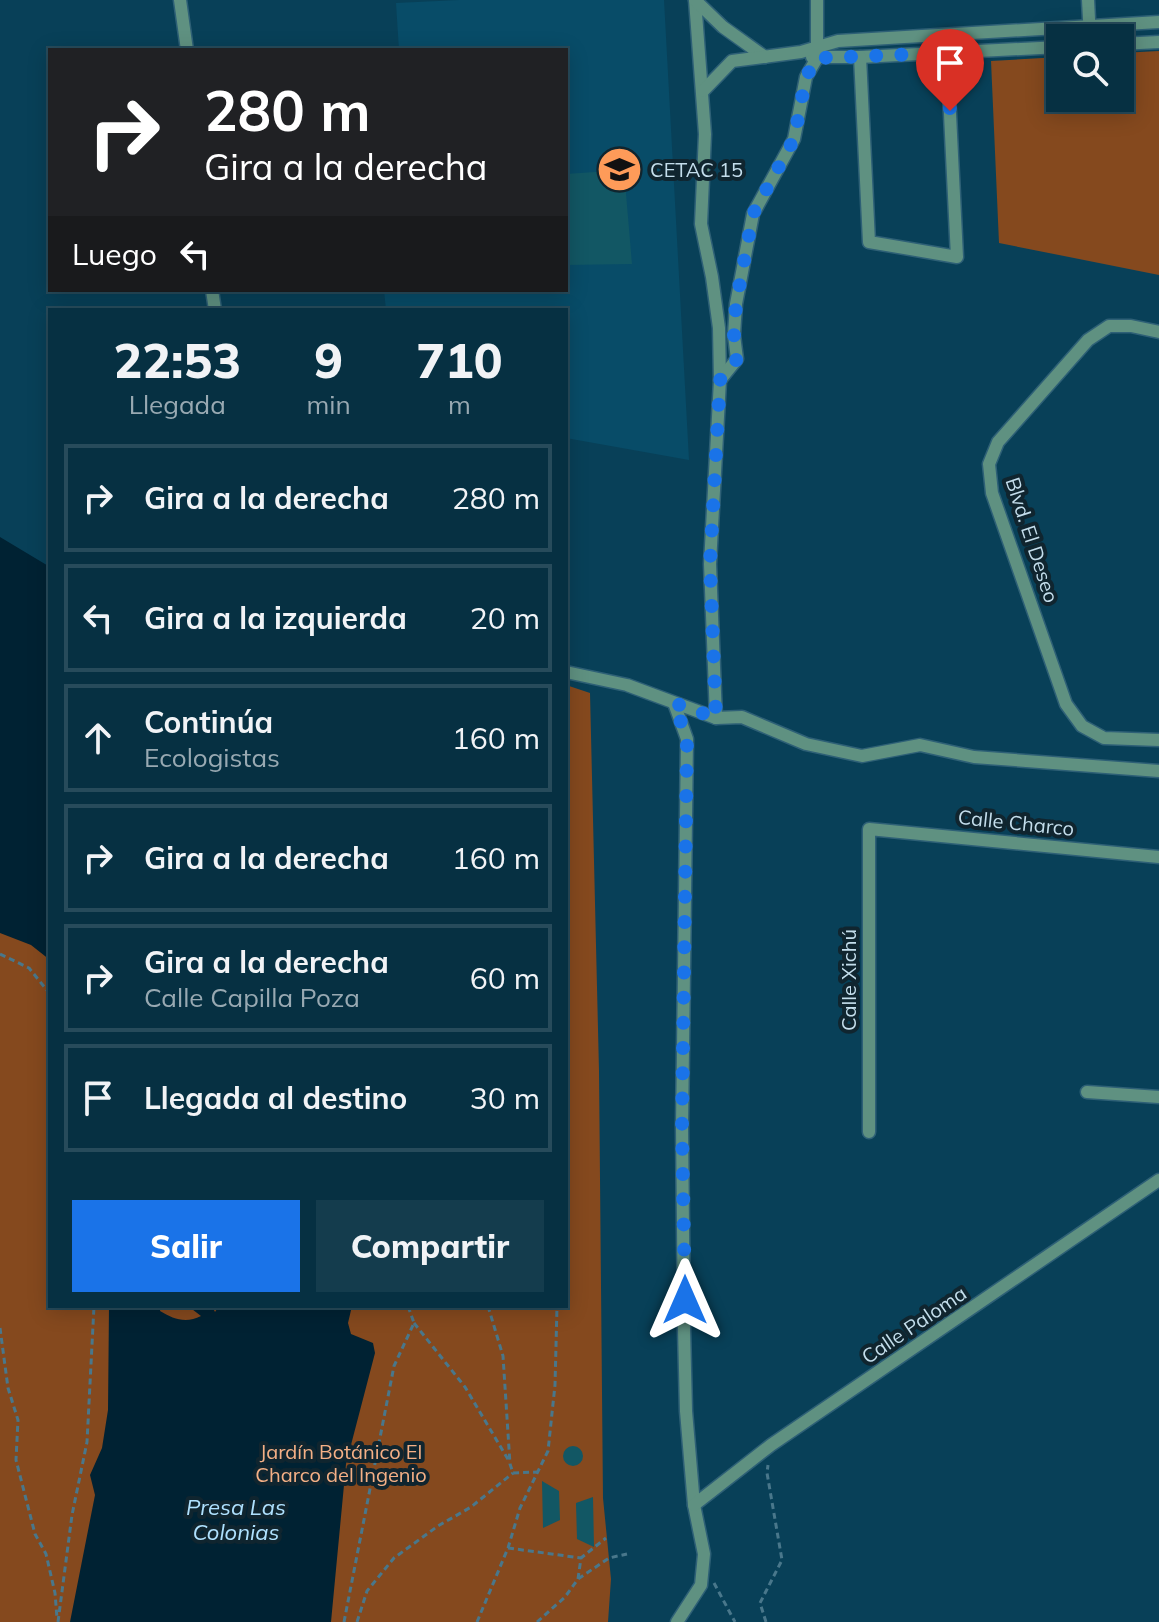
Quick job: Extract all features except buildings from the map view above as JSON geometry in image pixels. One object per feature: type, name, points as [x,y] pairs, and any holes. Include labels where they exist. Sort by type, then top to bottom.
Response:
[{"type":"street","points":[[180,0],[187,48]]},
{"type":"street","points":[[695,0],[723,27],[765,57]]},
{"type":"street","points":[[695,0],[705,134],[701,224],[719,328],[720,380],[710,564],[716,718]]},
{"type":"street","points":[[720,380],[737,359],[734,335],[736,304],[753,214],[794,139],[806,77],[816,52],[817,0]]},
{"type":"street","points":[[1088,0],[1089,24]]},
{"type":"street","points":[[1134,26],[1159,22]]},
{"type":"street","points":[[816,52],[838,41],[1046,34]]},
{"type":"street","points":[[1134,43],[1159,42]]},
{"type":"street","points":[[703,91],[732,61],[801,52],[860,57],[1046,48]]},
{"type":"street","points":[[860,57],[869,242],[957,257],[947,53]]},
{"type":"street","name":"Blvd. El Deseo","points":[[1159,332],[1131,326],[1109,326],[1088,340],[998,442],[989,464],[992,493],[1066,704],[1082,726],[1104,738],[1159,740]]},
{"type":"street","points":[[568,672],[627,685],[716,718],[742,717],[806,744],[862,756],[920,745],[974,757],[1159,771]]},
{"type":"street","points":[[674,703],[687,739],[682,1126],[686,1411],[694,1505],[704,1554],[701,1585],[677,1622]]},
{"type":"street","name":"Calle Charco","points":[[869,829],[1159,857]]},
{"type":"street","name":"Calle Xichú","points":[[869,829],[869,1132]]},
{"type":"street","points":[[1087,1092],[1159,1097]]},
{"type":"street","name":"Calle Paloma","points":[[694,1505],[771,1445],[1159,1180]]},
{"type":"path","points":[[0,954],[29,968],[48,992]]},
{"type":"path","points":[[58,1622],[72,1515],[87,1442],[94,1308]]},
{"type":"path","points":[[409,1308],[414,1323],[465,1387],[513,1473]]},
{"type":"path","points":[[489,1308],[503,1356],[510,1464]]},
{"type":"path","points":[[477,1622],[508,1548],[520,1508],[548,1451],[555,1385],[557,1308]]},
{"type":"path","points":[[344,1622],[394,1366],[414,1323]]},
{"type":"path","points":[[0,1328],[8,1388],[18,1420],[16,1460],[35,1534],[46,1554],[58,1622]]},
{"type":"path","points":[[766,1622],[760,1603],[782,1560],[767,1473],[771,1445]]},
{"type":"path","points":[[357,1622],[367,1591],[394,1558],[471,1507],[513,1473],[538,1472]]},
{"type":"path","points":[[578,1579],[581,1558],[606,1538]]},
{"type":"path","points":[[508,1548],[581,1558]]},
{"type":"path","points":[[537,1622],[565,1597],[578,1579],[609,1558],[627,1554]]},
{"type":"path","points":[[703,1564],[735,1622]]},
{"type":"shaded area","name":"CETAC 15","points":[[664,0],[689,460],[568,438],[568,308],[386,308],[384,292],[568,292],[568,48],[399,48],[396,3]]},
{"type":"green space","points":[[1159,51],[1159,275],[999,243],[991,61],[1046,58],[1046,112],[1134,112],[1134,52]]},
{"type":"green space","name":"Jardín Botánico El Charco del Ingenio","points":[[568,686],[590,693],[599,1071],[603,1498],[611,1579],[608,1622],[0,1622],[0,701],[48,691],[48,1308],[568,1308]]},
{"type":"water","points":[[0,537],[48,566],[48,958],[31,945],[0,933]]},
{"type":"water","name":"Presa Las Colonias","points":[[109,1308],[161,1308],[160,1311],[185,1320],[201,1316],[191,1308],[213,1308],[215,1312],[218,1308],[352,1308],[348,1323],[351,1334],[373,1343],[375,1353],[346,1464],[331,1622],[70,1622],[95,1495],[90,1475],[102,1448],[108,1410]]},
{"type":"place","name":"CETAC 15","points":[[619,170]]},
{"type":"route","points":[[685,1300],[682,1126],[687,739],[674,703],[716,718],[710,564],[720,380],[737,359],[734,335],[736,304],[747,259],[753,214],[794,139],[806,77],[817,58],[947,53],[950,111]]}]
